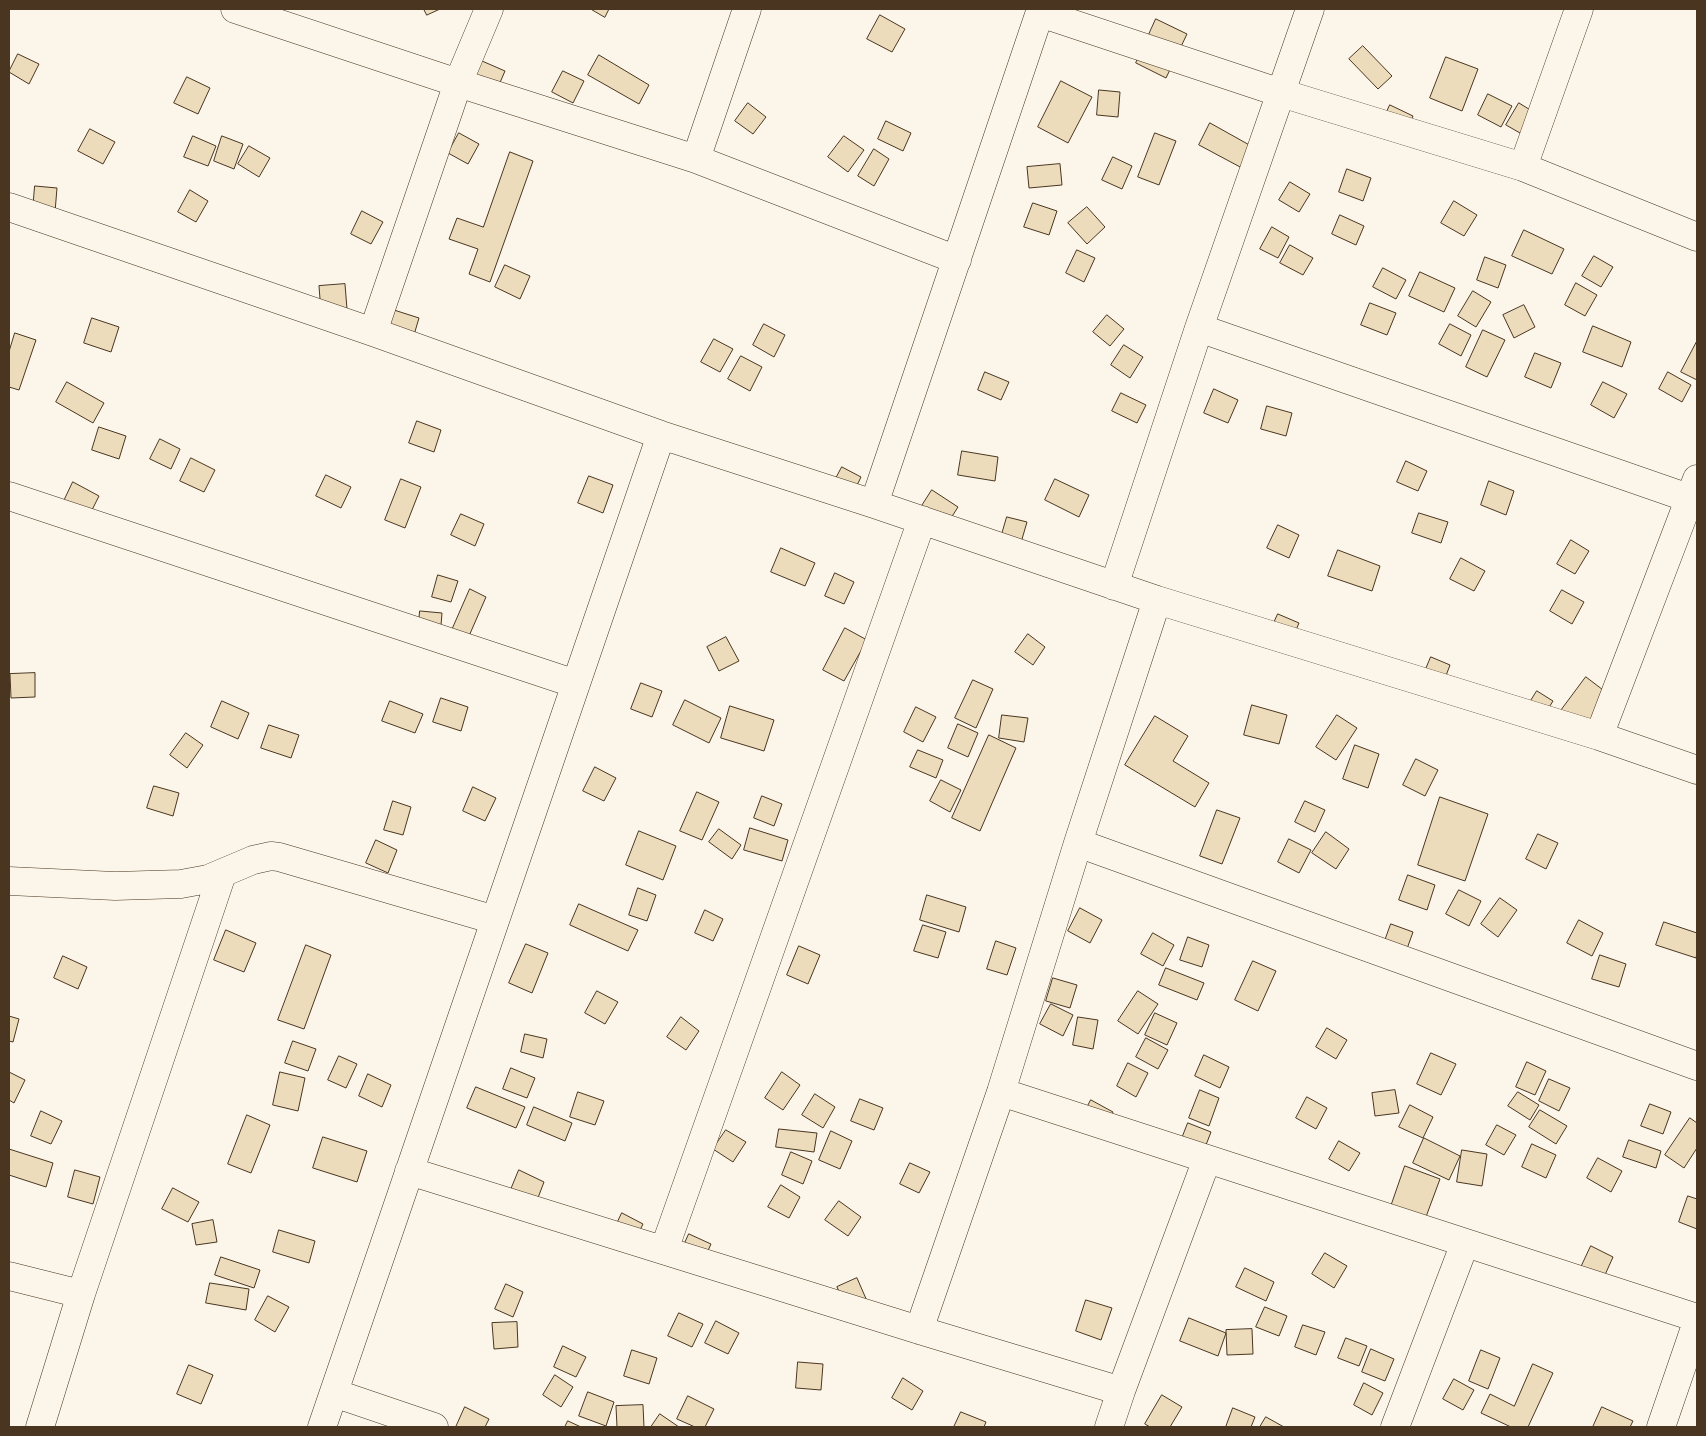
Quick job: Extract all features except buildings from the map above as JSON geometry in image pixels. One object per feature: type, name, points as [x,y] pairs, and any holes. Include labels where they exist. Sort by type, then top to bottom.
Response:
[{"type":"street","points":[[235,9],[696,159],[957,260]]},
{"type":"street","points":[[373,332],[458,83],[488,9]]},
{"type":"street","points":[[696,159],[747,9]]},
{"type":"street","points":[[1114,586],[1199,328],[1310,9]]},
{"type":"street","points":[[1523,167],[1578,9]]},
{"type":"street","points":[[874,504],[1041,11],[1281,93],[1523,167],[1697,237]]},
{"type":"street","points":[[9,207],[662,434],[1114,586],[1599,736],[1697,770]]},
{"type":"street","points":[[1199,328],[1695,493],[1599,736]]},
{"type":"street","points":[[322,1427],[662,434]]},
{"type":"street","points":[[9,496],[576,684]]},
{"type":"street","points":[[664,1250],[922,520]]},
{"type":"street","points":[[919,1330],[1001,1092],[1078,843],[1157,600]]},
{"type":"street","points":[[1078,843],[1697,1066]]},
{"type":"street","points":[[9,881],[22,880],[58,884],[115,886],[150,886],[196,882],[222,874],[253,860],[271,856],[495,920]]},
{"type":"street","points":[[40,1427],[81,1294],[222,874]]},
{"type":"street","points":[[1001,1092],[1697,1320],[1661,1427]]},
{"type":"street","points":[[1109,1427],[1207,1159]]},
{"type":"street","points":[[409,1171],[1121,1391]]},
{"type":"street","points":[[1395,1427],[1465,1243]]},
{"type":"street","points":[[9,1276],[81,1294]]},
{"type":"street","points":[[334,1392],[434,1427]]}]
